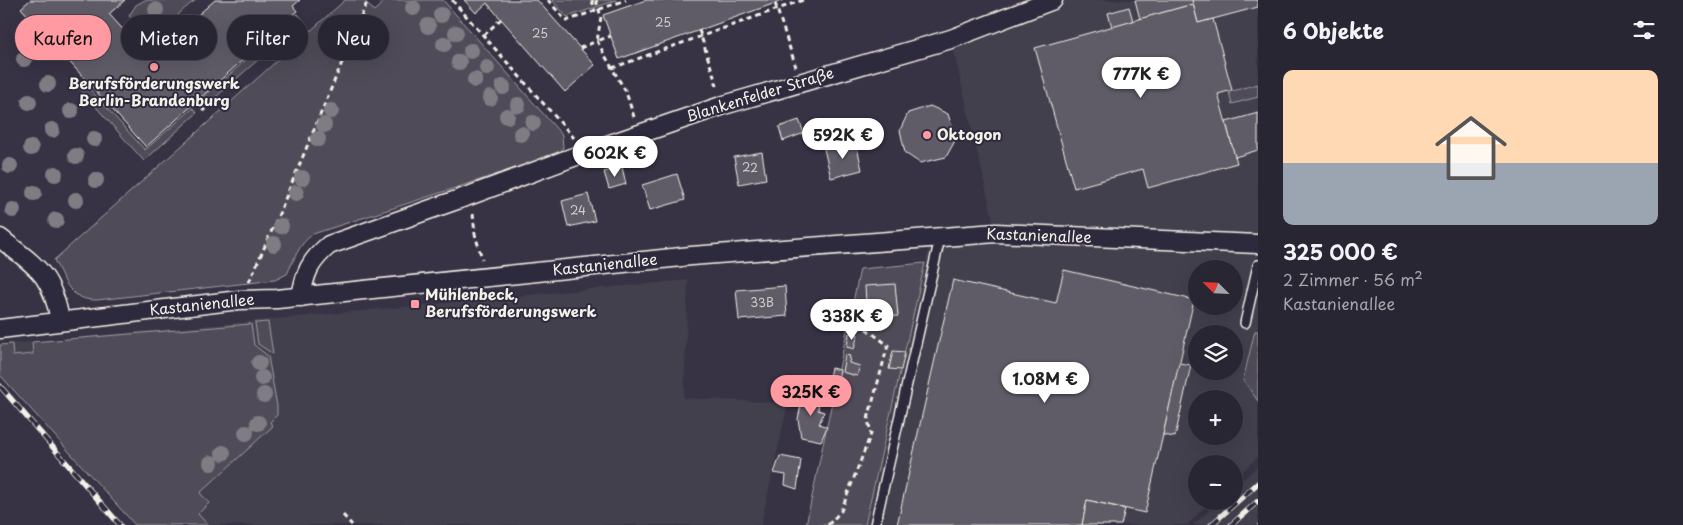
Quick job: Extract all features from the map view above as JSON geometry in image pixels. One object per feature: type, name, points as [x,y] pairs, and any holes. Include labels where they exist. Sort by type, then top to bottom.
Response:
[{"type":"street","name":"Blankenfelder Straße","points":[[301,296],[304,277],[314,257],[329,245],[724,105],[951,39],[1053,0]]},
{"type":"street","name":"Kastanienallee","points":[[0,329],[60,320],[239,300],[301,296],[691,256],[996,233],[1258,244]]},
{"type":"street","points":[[0,238],[47,278],[56,296],[60,320]]},
{"type":"lane","points":[[876,525],[940,238]]},
{"type":"lane","points":[[1245,323],[1258,264]]},
{"type":"path","points":[[239,300],[255,271],[368,0]]},
{"type":"path","points":[[452,0],[587,152]]},
{"type":"path","points":[[548,0],[566,21],[626,0]]},
{"type":"path","points":[[594,0],[595,11]]},
{"type":"path","points":[[594,0],[601,18],[597,41],[626,92],[640,134]]},
{"type":"path","points":[[612,68],[803,0]]},
{"type":"path","points":[[775,3],[801,82]]},
{"type":"path","points":[[484,36],[501,19]]},
{"type":"path","points":[[699,30],[724,105]]},
{"type":"path","points":[[580,48],[611,36]]},
{"type":"path","points":[[196,102],[204,111]]},
{"type":"path","points":[[471,196],[475,234],[487,276]]},
{"type":"path","points":[[828,525],[841,511],[871,434],[868,419],[888,345],[865,328],[863,314]]},
{"type":"path","points":[[342,515],[352,525]]},
{"type":"shaded area","points":[[145,0],[196,0],[178,15],[130,15],[136,5]]},
{"type":"shaded area","points":[[345,0],[364,0],[374,11],[386,0],[443,0],[562,135],[563,147],[560,154],[313,234],[300,247],[287,274],[275,280],[97,300],[80,297],[74,293],[65,282],[54,260],[278,60],[308,60],[308,33],[318,24],[318,60],[389,60],[389,15],[328,15]]},
{"type":"shaded area","points":[[552,0],[617,0],[567,17]]},
{"type":"shaded area","points":[[1053,0],[1258,0],[1258,331],[1255,331],[1243,380],[1258,401],[1258,456],[1243,471],[1243,455],[1188,455],[1188,510],[1202,510],[1187,525],[866,525],[931,239],[996,233],[951,39]]},
{"type":"shaded area","points":[[246,60],[258,60],[208,104],[203,98]]},
{"type":"shaded area","points":[[85,84],[145,150],[193,108],[197,113],[144,161],[80,89]]},
{"type":"shaded area","points":[[1258,84],[1258,97],[1232,104],[1229,92]]},
{"type":"shaded area","points":[[925,263],[865,525],[806,525],[860,269]]},
{"type":"shaded area","points":[[688,280],[684,398],[788,403],[761,525],[137,525],[0,375],[0,345]]},
{"type":"shaded area","points":[[268,322],[273,354],[258,344],[255,323]]},
{"type":"shaded area","points":[[251,324],[254,345],[268,356],[277,415],[270,422],[273,426],[200,493],[209,503],[198,514],[208,525],[135,525],[0,375],[0,345],[12,344],[13,356],[33,354],[32,342]]},
{"type":"shaded area","points":[[1255,331],[1258,331],[1258,401],[1243,380]]},
{"type":"shaded area","points":[[1258,466],[1258,525],[1193,525],[1209,510],[1243,510],[1243,480]]},
{"type":"building","name":"Berufsförderungswerk Berlin-Brandenburg","points":[[30,0],[125,0],[110,15],[27,15],[21,8]]},
{"type":"building","name":"Berufsförderungswerk Berlin-Brandenburg","points":[[215,0],[300,0],[293,6],[297,11],[293,15],[227,15],[227,60],[243,60],[146,147],[68,60],[111,60],[111,16],[121,27],[121,60],[217,60],[217,15],[198,15]]},
{"type":"building","points":[[464,0],[537,0],[595,65],[565,92],[487,3],[476,13]]},
{"type":"building","points":[[646,0],[784,0],[619,59],[603,15]]},
{"type":"building","points":[[1135,0],[1192,0],[1193,4],[1140,19]]},
{"type":"building","points":[[1192,0],[1258,0],[1258,7],[1198,23]]},
{"type":"building","points":[[1193,4],[1198,23],[1213,19],[1232,90],[1218,94],[1237,163],[1148,188],[1143,169],[1074,188],[1035,48]]},
{"type":"building","points":[[1129,7],[1133,21],[1112,27],[1108,13]]},
{"type":"building","name":"Oktogon","points":[[930,106],[948,114],[956,139],[946,157],[920,163],[905,153],[900,130],[908,113]]},
{"type":"building","points":[[1258,113],[1258,150],[1235,157],[1226,122]]},
{"type":"building","points":[[799,120],[804,133],[783,141],[779,127]]},
{"type":"building","points":[[856,142],[862,170],[831,178],[824,149]]},
{"type":"building","points":[[762,152],[766,179],[739,184],[734,157]]},
{"type":"building","points":[[622,167],[626,184],[609,189],[604,172]]},
{"type":"building","points":[[677,174],[685,200],[650,210],[642,185]]},
{"type":"building","points":[[588,194],[595,221],[568,227],[562,201]]},
{"type":"building","points":[[1064,270],[1188,299],[1188,315],[1191,315],[1145,513],[1087,500],[1082,525],[897,525],[953,280],[1056,303]]},
{"type":"building","points":[[895,284],[898,316],[867,318],[865,286]]},
{"type":"building","points":[[785,286],[787,316],[739,320],[736,290]]},
{"type":"building","points":[[849,333],[858,334],[854,349],[847,347]]},
{"type":"building","points":[[893,351],[905,352],[901,370],[889,369]]},
{"type":"building","points":[[845,355],[850,356],[849,363],[860,366],[857,376],[842,372]]},
{"type":"building","points":[[1179,363],[1188,364],[1188,378],[1175,437],[1163,435]]},
{"type":"building","points":[[831,368],[840,370],[836,388],[827,385]]},
{"type":"building","points":[[804,391],[820,393],[818,410],[824,412],[819,424],[827,427],[821,441],[801,437],[798,419]]},
{"type":"building","points":[[780,456],[801,460],[797,489],[785,485],[786,475],[774,473]]},
{"type":"building","points":[[1087,500],[1125,509],[1121,525],[1082,525]]},
{"type":"railway","points":[[0,386],[120,525]]},
{"type":"railway","points":[[1211,525],[1258,483]]},
{"type":"railway","points":[[1231,525],[1258,501]]},
{"type":"place","name":"Berufsförderungswerk Berlin-Brandenburg","points":[[154,67]]},
{"type":"place","name":"Oktogon","points":[[927,135]]},
{"type":"place","name":"Mühlenbeck, Berufsförderungswerk","points":[[415,304]]}]
